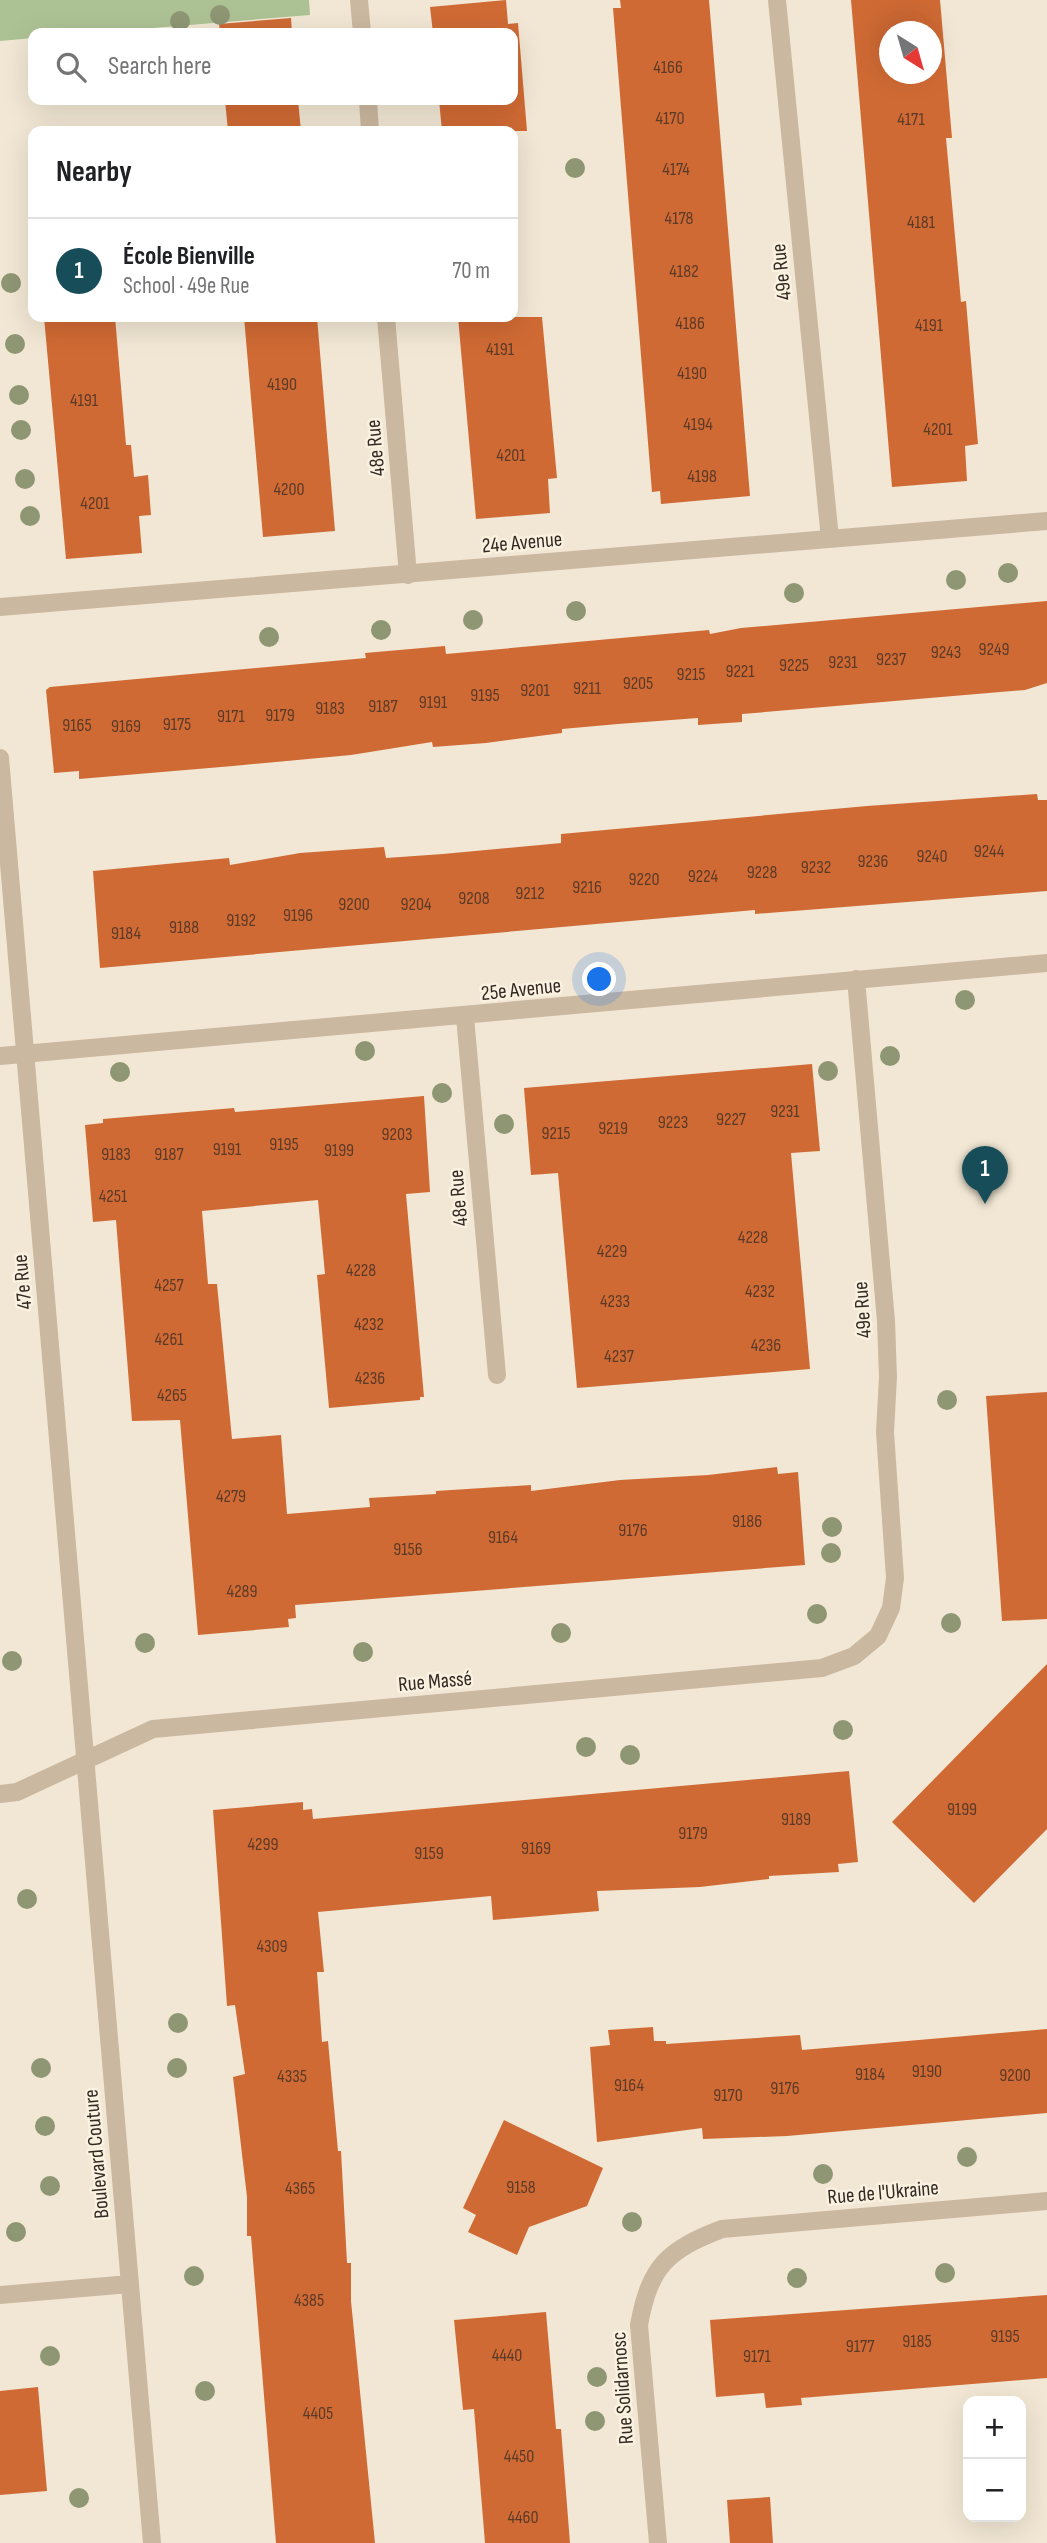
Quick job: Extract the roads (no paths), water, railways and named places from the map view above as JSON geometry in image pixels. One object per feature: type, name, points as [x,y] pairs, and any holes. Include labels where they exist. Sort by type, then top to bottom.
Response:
[{"type":"street","points":[[359,0],[362,28]]},
{"type":"street","name":"49e Rue","points":[[777,0],[830,539]]},
{"type":"street","points":[[368,105],[370,126]]},
{"type":"street","name":"48e Rue","points":[[386,322],[408,575]]},
{"type":"street","name":"24e Avenue","points":[[0,607],[1047,521]]},
{"type":"street","name":"47e Rue","points":[[0,758],[87,1760]]},
{"type":"street","name":"25e Avenue","points":[[0,1056],[465,1017],[1047,963]]},
{"type":"street","name":"49e Rue","points":[[856,979],[886,1321],[888,1377],[885,1432],[895,1578],[891,1608],[878,1636]]},
{"type":"street","name":"48e Rue","points":[[465,1017],[498,1375]]},
{"type":"street","name":"Rue Massé","points":[[0,1794],[17,1793],[153,1729],[822,1668],[854,1656],[878,1636]]},
{"type":"street","name":"Boulevard Couture","points":[[87,1760],[152,2543]]},
{"type":"street","name":"Rue de l'Ukraine","points":[[722,2229],[1047,2201]]},
{"type":"street","name":"Rue Solidarnosc","points":[[658,2543],[639,2325],[645,2290],[661,2262],[688,2242],[722,2229]]},
{"type":"street","points":[[0,2295],[130,2284]]},
{"type":"place","name":"École Bienville","points":[[985,1204]]}]
